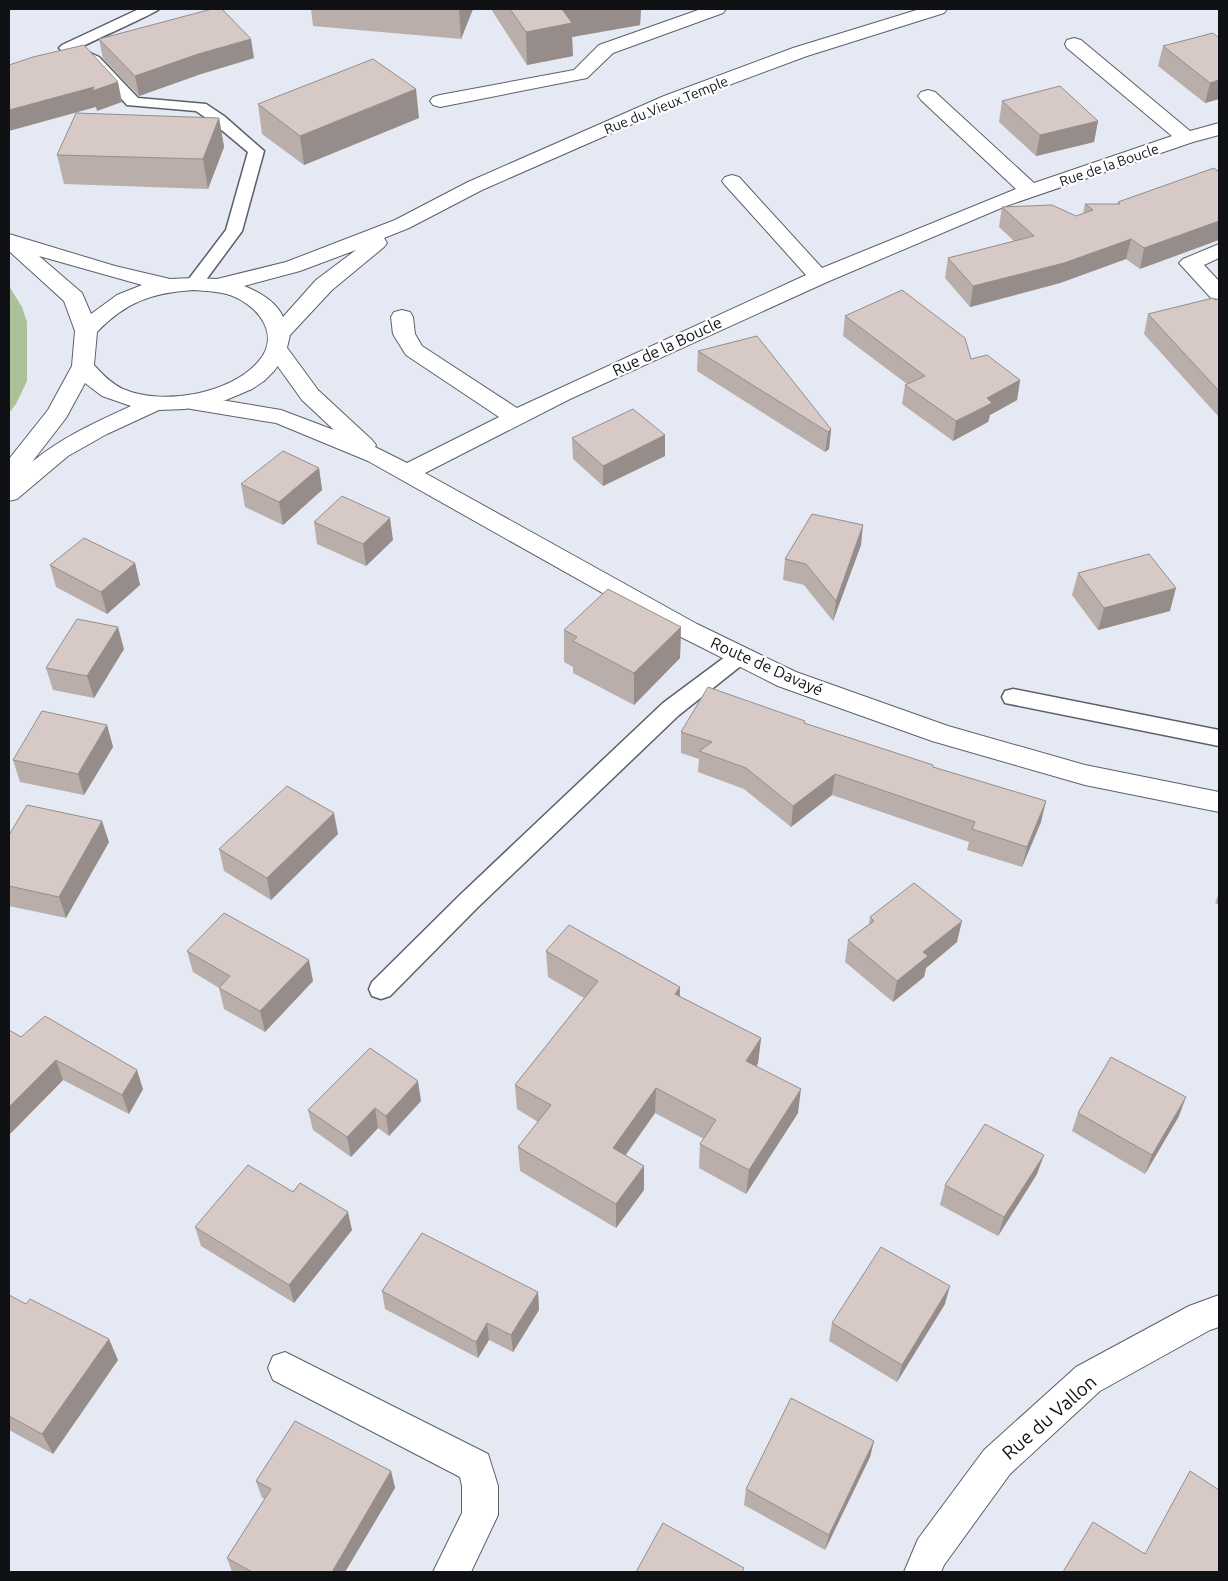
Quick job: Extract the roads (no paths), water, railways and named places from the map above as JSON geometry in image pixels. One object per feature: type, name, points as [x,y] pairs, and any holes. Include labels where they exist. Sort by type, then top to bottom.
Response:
[{"type":"street","points":[[440,101],[580,74],[606,49],[718,9]]},
{"type":"street","name":"Rue du Vieux Temple","points":[[216,286],[293,267],[402,224],[475,186],[671,100],[800,52],[938,9]]},
{"type":"street","name":"Rue de la Boucle","points":[[1074,44],[1186,138]]},
{"type":"street","points":[[928,96],[1031,192]]},
{"type":"street","name":"Rue de la Boucle","points":[[406,473],[562,394],[819,277],[999,202],[1186,138],[1216,132]]},
{"type":"street","points":[[732,181],[819,277]]},
{"type":"street","name":"Rue du Vieux Temple","points":[[278,341],[324,285],[402,224]]},
{"type":"street","points":[[9,240],[168,286]]},
{"type":"street","points":[[9,240],[74,298],[86,331],[83,366],[58,413],[9,474]]},
{"type":"street","points":[[1219,250],[1190,263],[1219,293]]},
{"type":"street","points":[[83,366],[102,388],[130,399],[156,403],[191,402],[228,392],[254,377],[270,361],[278,341],[269,309],[253,297],[231,288],[194,284],[168,286],[132,295],[106,309],[86,331]]},
{"type":"street","points":[[402,317],[404,334],[414,350],[516,418]]},
{"type":"street","name":"Route de Davayé","points":[[278,341],[310,396],[376,456]]},
{"type":"street","name":"Route de Davayé","points":[[191,402],[281,417],[376,456],[688,630],[787,679],[941,734],[1085,775],[1219,802]]},
{"type":"street","points":[[9,493],[60,451],[99,429],[156,403]]},
{"type":"street","name":"Rue du Vallon","points":[[922,1572],[931,1552],[997,1462],[1088,1379],[1201,1317],[1219,1311]]},
{"type":"street","points":[[285,1368],[476,1466],[480,1486],[480,1515],[452,1572]]},
{"type":"lane","points":[[152,9],[133,16],[67,48],[94,60],[133,102],[200,107],[218,119],[256,151],[234,231],[194,284]]},
{"type":"lane","points":[[381,989],[469,901],[671,709],[740,656]]},
{"type":"lane","points":[[1013,697],[1219,738]]}]
